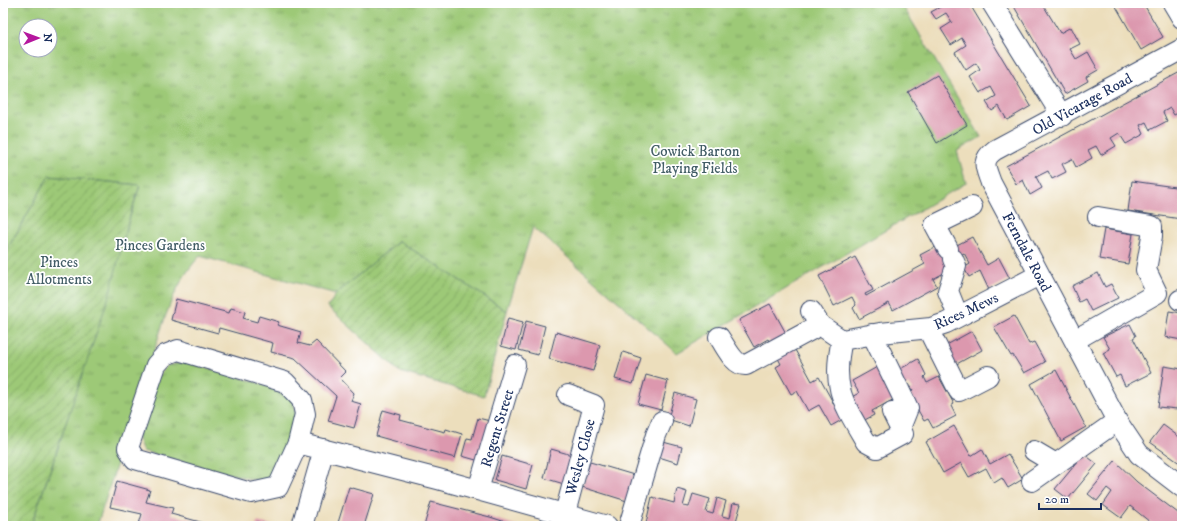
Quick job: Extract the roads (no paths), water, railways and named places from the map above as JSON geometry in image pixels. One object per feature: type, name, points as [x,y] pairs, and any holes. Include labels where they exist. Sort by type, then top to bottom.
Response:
[{"type":"street","points":[[992,3],[1062,116]]},
{"type":"street","points":[[1173,3],[1182,18]]},
{"type":"street","name":"Old Vicarage Road","points":[[985,161],[988,156],[996,150],[1062,116],[1182,49]]},
{"type":"street","name":"Ferndale Road","points":[[985,161],[991,183],[1117,421],[1138,454],[1182,487]]},
{"type":"street","points":[[958,316],[948,291],[956,266],[936,225],[972,207]]},
{"type":"street","points":[[1074,340],[1157,293],[1146,270],[1152,226],[1098,217]]},
{"type":"street","name":"Rices Mews","points":[[842,340],[872,334],[928,329],[958,316],[1039,275]]},
{"type":"street","points":[[719,337],[736,362],[741,365],[746,365],[816,318],[842,340],[839,354],[838,376],[842,400],[866,442],[877,448],[903,434],[896,420],[908,408],[872,334]]},
{"type":"street","points":[[928,329],[959,391],[988,376]]},
{"type":"street","points":[[178,350],[285,382],[302,400],[304,414],[298,443],[278,487],[251,493],[135,459],[131,455],[128,448],[156,365],[165,355],[178,350]]},
{"type":"street","name":"Regent Street","points":[[478,490],[515,365]]},
{"type":"street","name":"Wesley Close","points":[[565,513],[594,405],[568,395]]},
{"type":"street","points":[[629,526],[656,435],[662,421]]},
{"type":"street","points":[[1032,482],[1117,421]]},
{"type":"street","points":[[298,443],[565,513],[607,526]]},
{"type":"street","points":[[302,526],[324,450]]},
{"type":"street","points":[[1034,451],[1056,464]]},
{"type":"park label","name":"Cowick Barton Playing Fields","points":[[695,160]]},
{"type":"park label","name":"Pinces Gardens","points":[[160,245]]},
{"type":"park label","name":"Pinces Allotments","points":[[59,270]]}]
